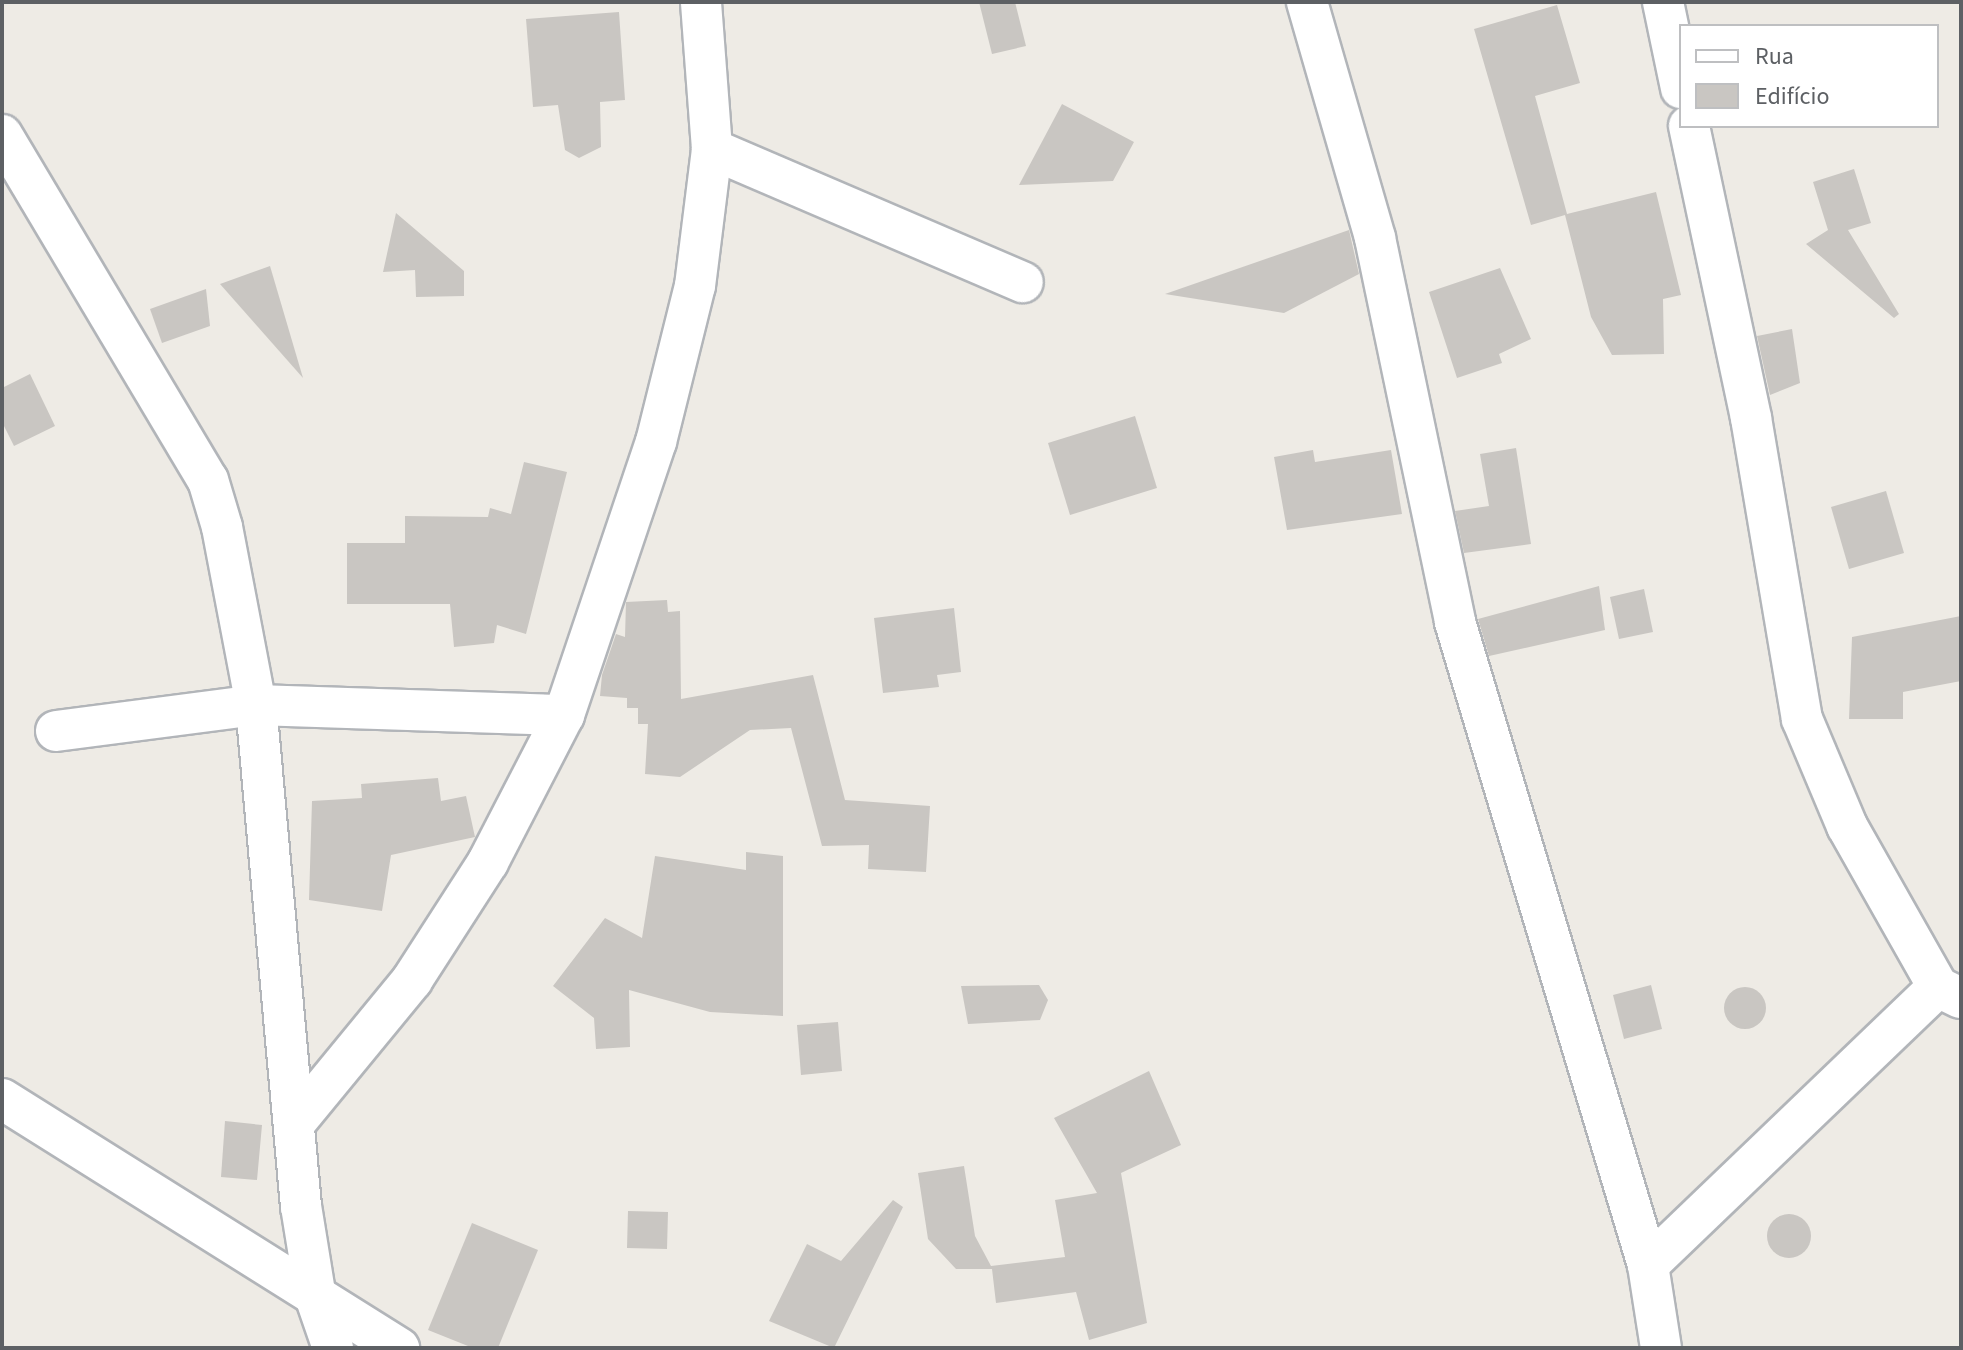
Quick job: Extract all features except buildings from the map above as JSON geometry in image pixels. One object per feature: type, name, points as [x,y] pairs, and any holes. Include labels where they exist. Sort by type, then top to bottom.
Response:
[{"type":"street","points":[[298,1119],[412,980],[488,862],[564,715],[656,442],[695,286],[712,149],[701,2]]},
{"type":"street","points":[[1307,2],[1368,207],[1455,622],[1648,1265],[1661,1348]]},
{"type":"street","points":[[1663,2],[1679,78]]},
{"type":"street","points":[[1648,1265],[1950,993],[1847,826],[1802,719],[1751,418],[1689,128]]},
{"type":"street","points":[[2,135],[208,480],[256,705],[316,1299],[333,1348]]},
{"type":"street","points":[[712,149],[1023,282]]},
{"type":"street","points":[[56,731],[256,705],[564,715]]},
{"type":"street","points":[[2,1099],[64,1131],[316,1299],[399,1348]]}]
